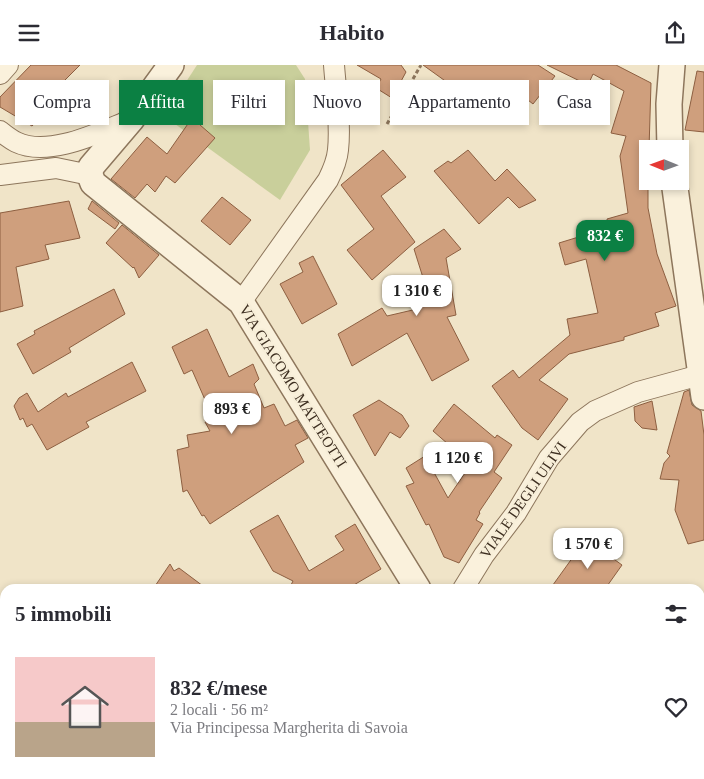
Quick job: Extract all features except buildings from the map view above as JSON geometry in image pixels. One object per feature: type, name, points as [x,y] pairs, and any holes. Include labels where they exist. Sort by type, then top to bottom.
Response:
[{"type":"street","points":[[0,73],[8,65]]},
{"type":"street","points":[[160,80],[171,65]]},
{"type":"street","points":[[241,302],[328,180],[335,166],[338,152],[339,127],[334,65]]},
{"type":"street","points":[[670,140],[669,104],[673,66]]},
{"type":"street","points":[[0,131],[17,143],[38,146],[69,144],[119,124]]},
{"type":"street","points":[[3,174],[56,168],[90,175],[91,167],[126,125]]},
{"type":"street","points":[[3,174],[12,166],[16,157],[17,143]]},
{"type":"street","name":"VIA GIACOMO MATTEOTTI","points":[[90,175],[93,183],[241,302],[415,584]]},
{"type":"street","points":[[675,190],[702,386]]},
{"type":"street","name":"VIALE DEGLI ULIVI","points":[[466,584],[484,555],[516,513],[549,459],[580,422],[595,411],[638,392],[702,386]]},
{"type":"path","points":[[386,124],[421,65]]},
{"type":"green space","points":[[197,65],[296,65],[305,80],[295,80],[295,125],[308,125],[310,150],[280,200],[176,125],[203,125],[203,80],[187,80]]}]
